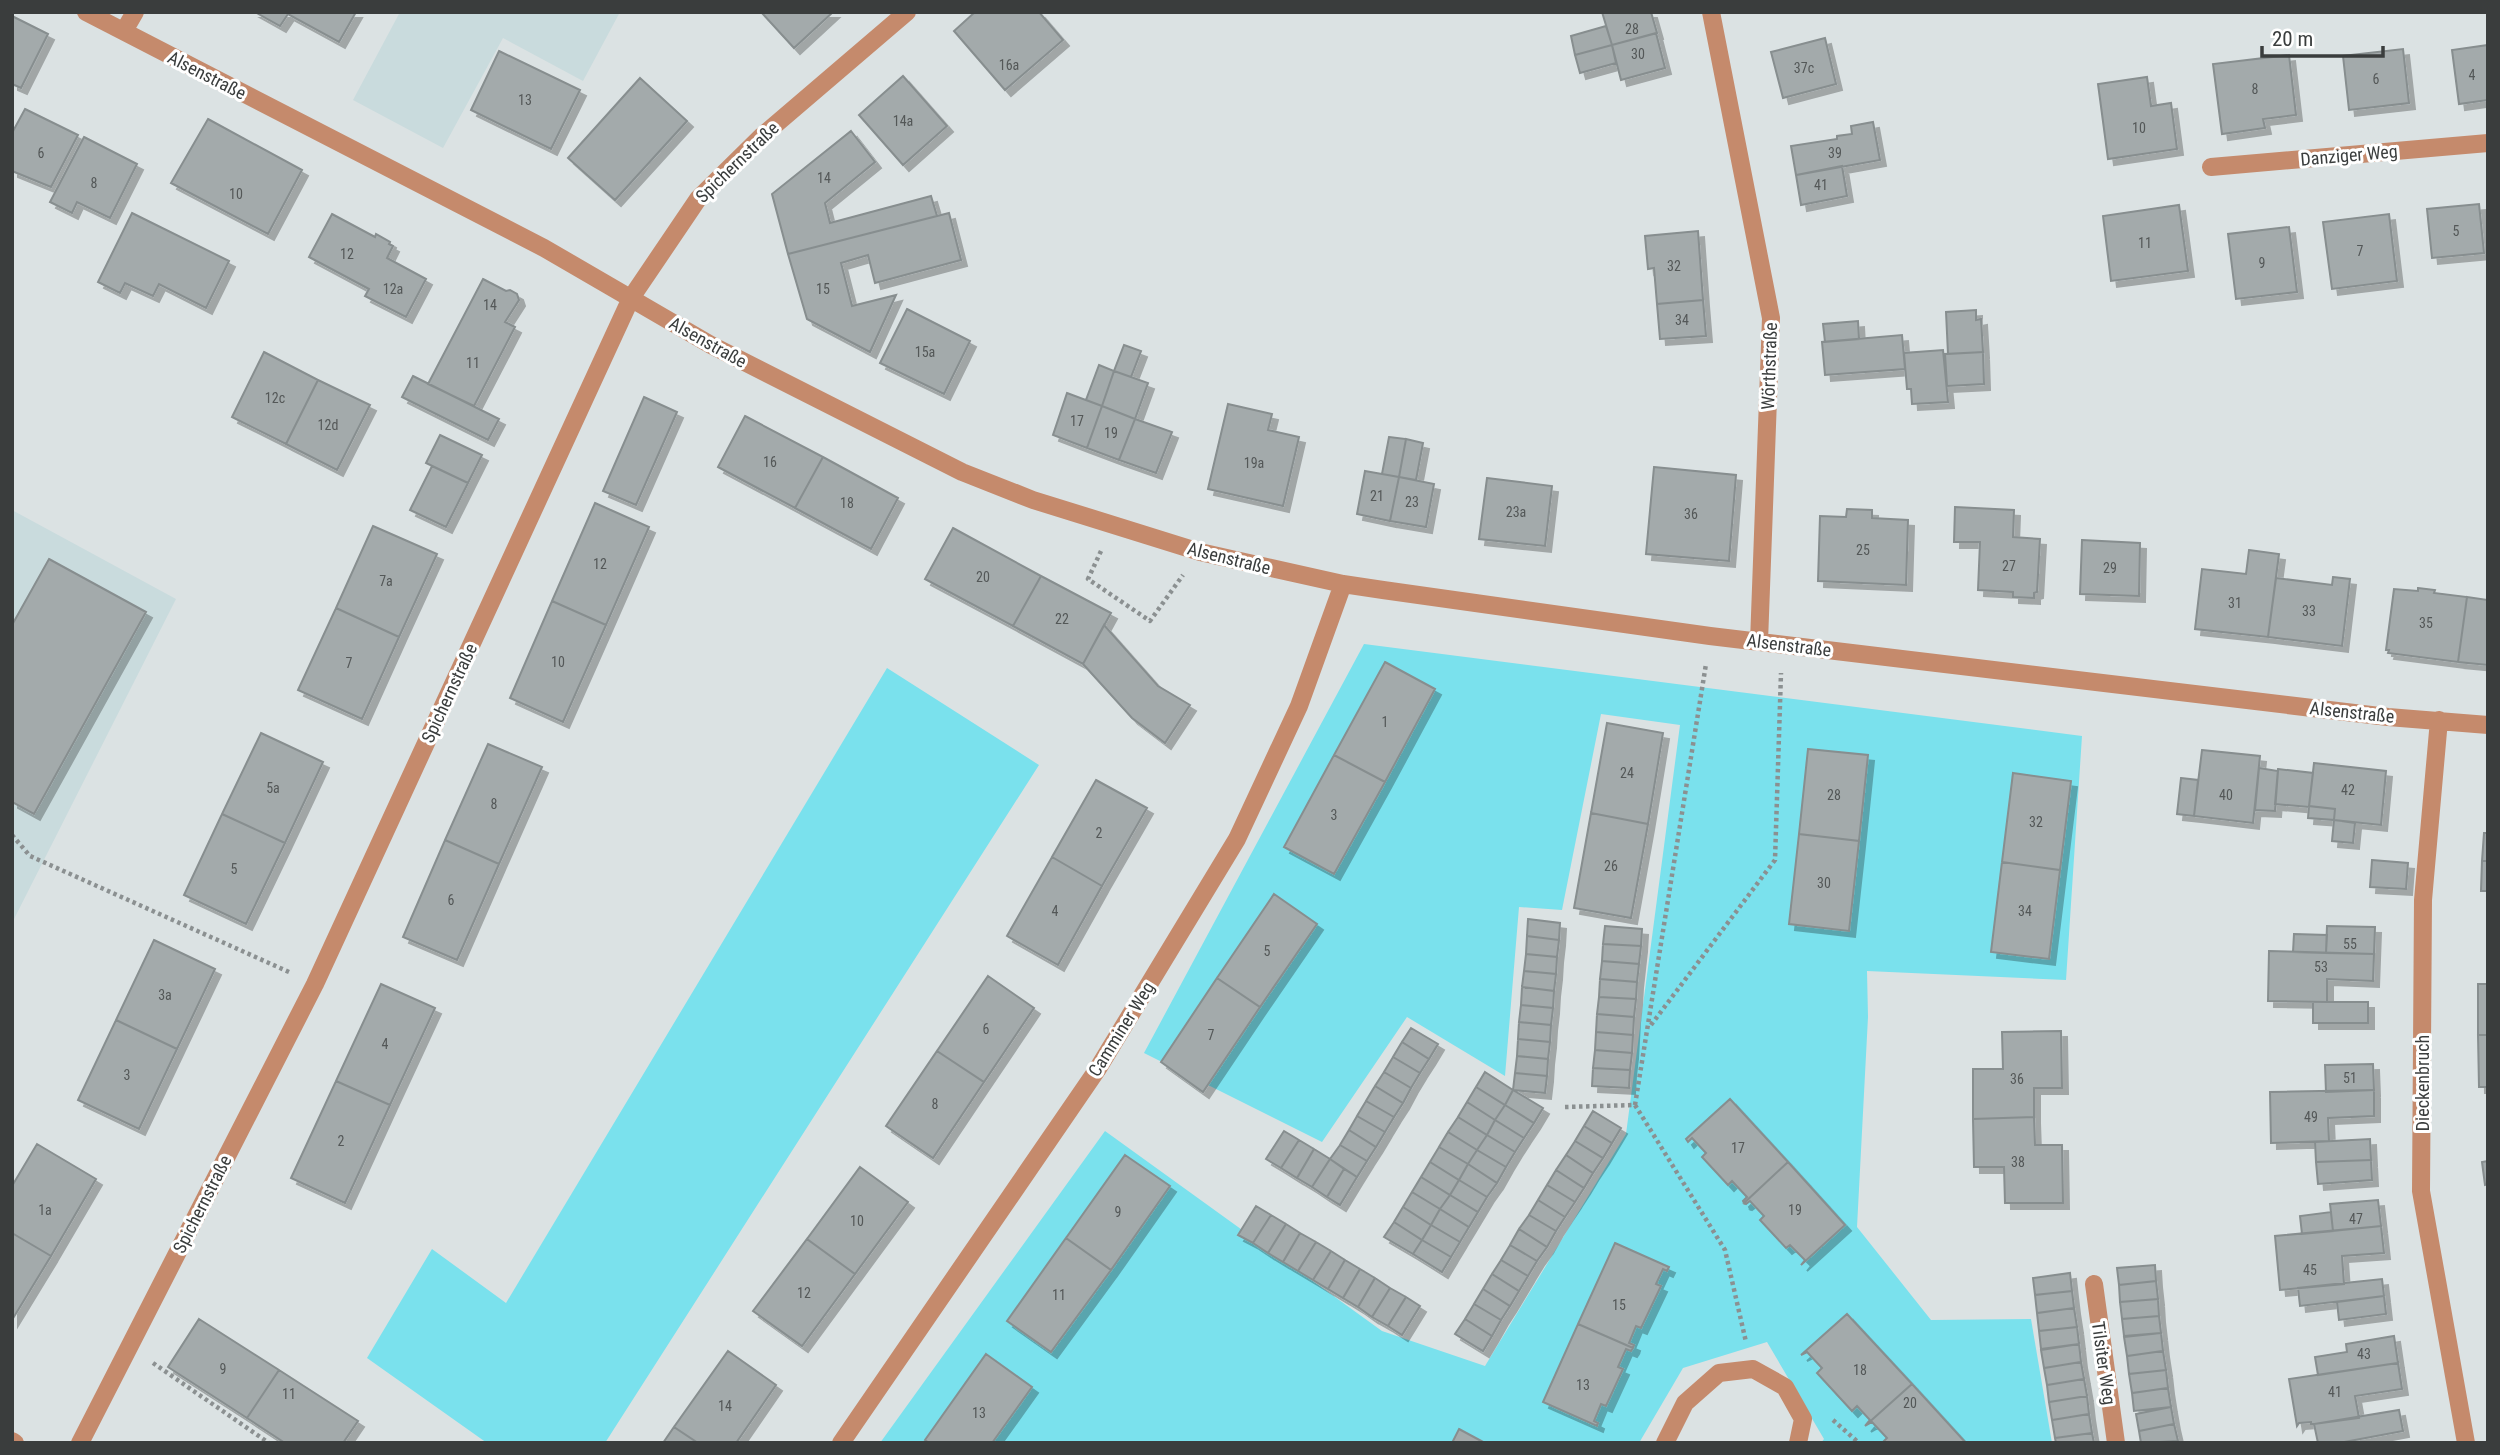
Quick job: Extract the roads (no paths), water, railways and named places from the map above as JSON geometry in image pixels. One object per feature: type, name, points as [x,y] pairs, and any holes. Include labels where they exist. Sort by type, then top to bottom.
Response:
[{"type":"street","name":"Alsenstraße","points":[[86,12],[544,248],[711,345],[962,472],[1032,500],[1112,526],[1200,552],[1343,584],[1782,645],[2388,717],[2488,725]]},
{"type":"street","points":[[124,31],[135,12]]},
{"type":"street","name":"Spichernstraße","points":[[80,1443],[315,984],[631,298],[698,199],[762,136],[907,12]]},
{"type":"street","name":"Wörthstraße","points":[[1711,12],[1771,318],[1759,642]]},
{"type":"street","name":"Danziger Weg","points":[[2211,167],[2488,143]]},
{"type":"street","name":"Camminer Weg","points":[[841,1443],[1097,1070],[1237,839],[1299,705],[1343,584]]},
{"type":"street","name":"Dieckenbruch","points":[[2439,720],[2423,900],[2421,1191],[2466,1443]]},
{"type":"street","name":"Tilsiter Weg","points":[[2094,1284],[2116,1443]]},
{"type":"street","points":[[1665,1443],[1685,1403],[1720,1373],[1753,1369],[1785,1387],[1803,1419],[1798,1443]]}]
